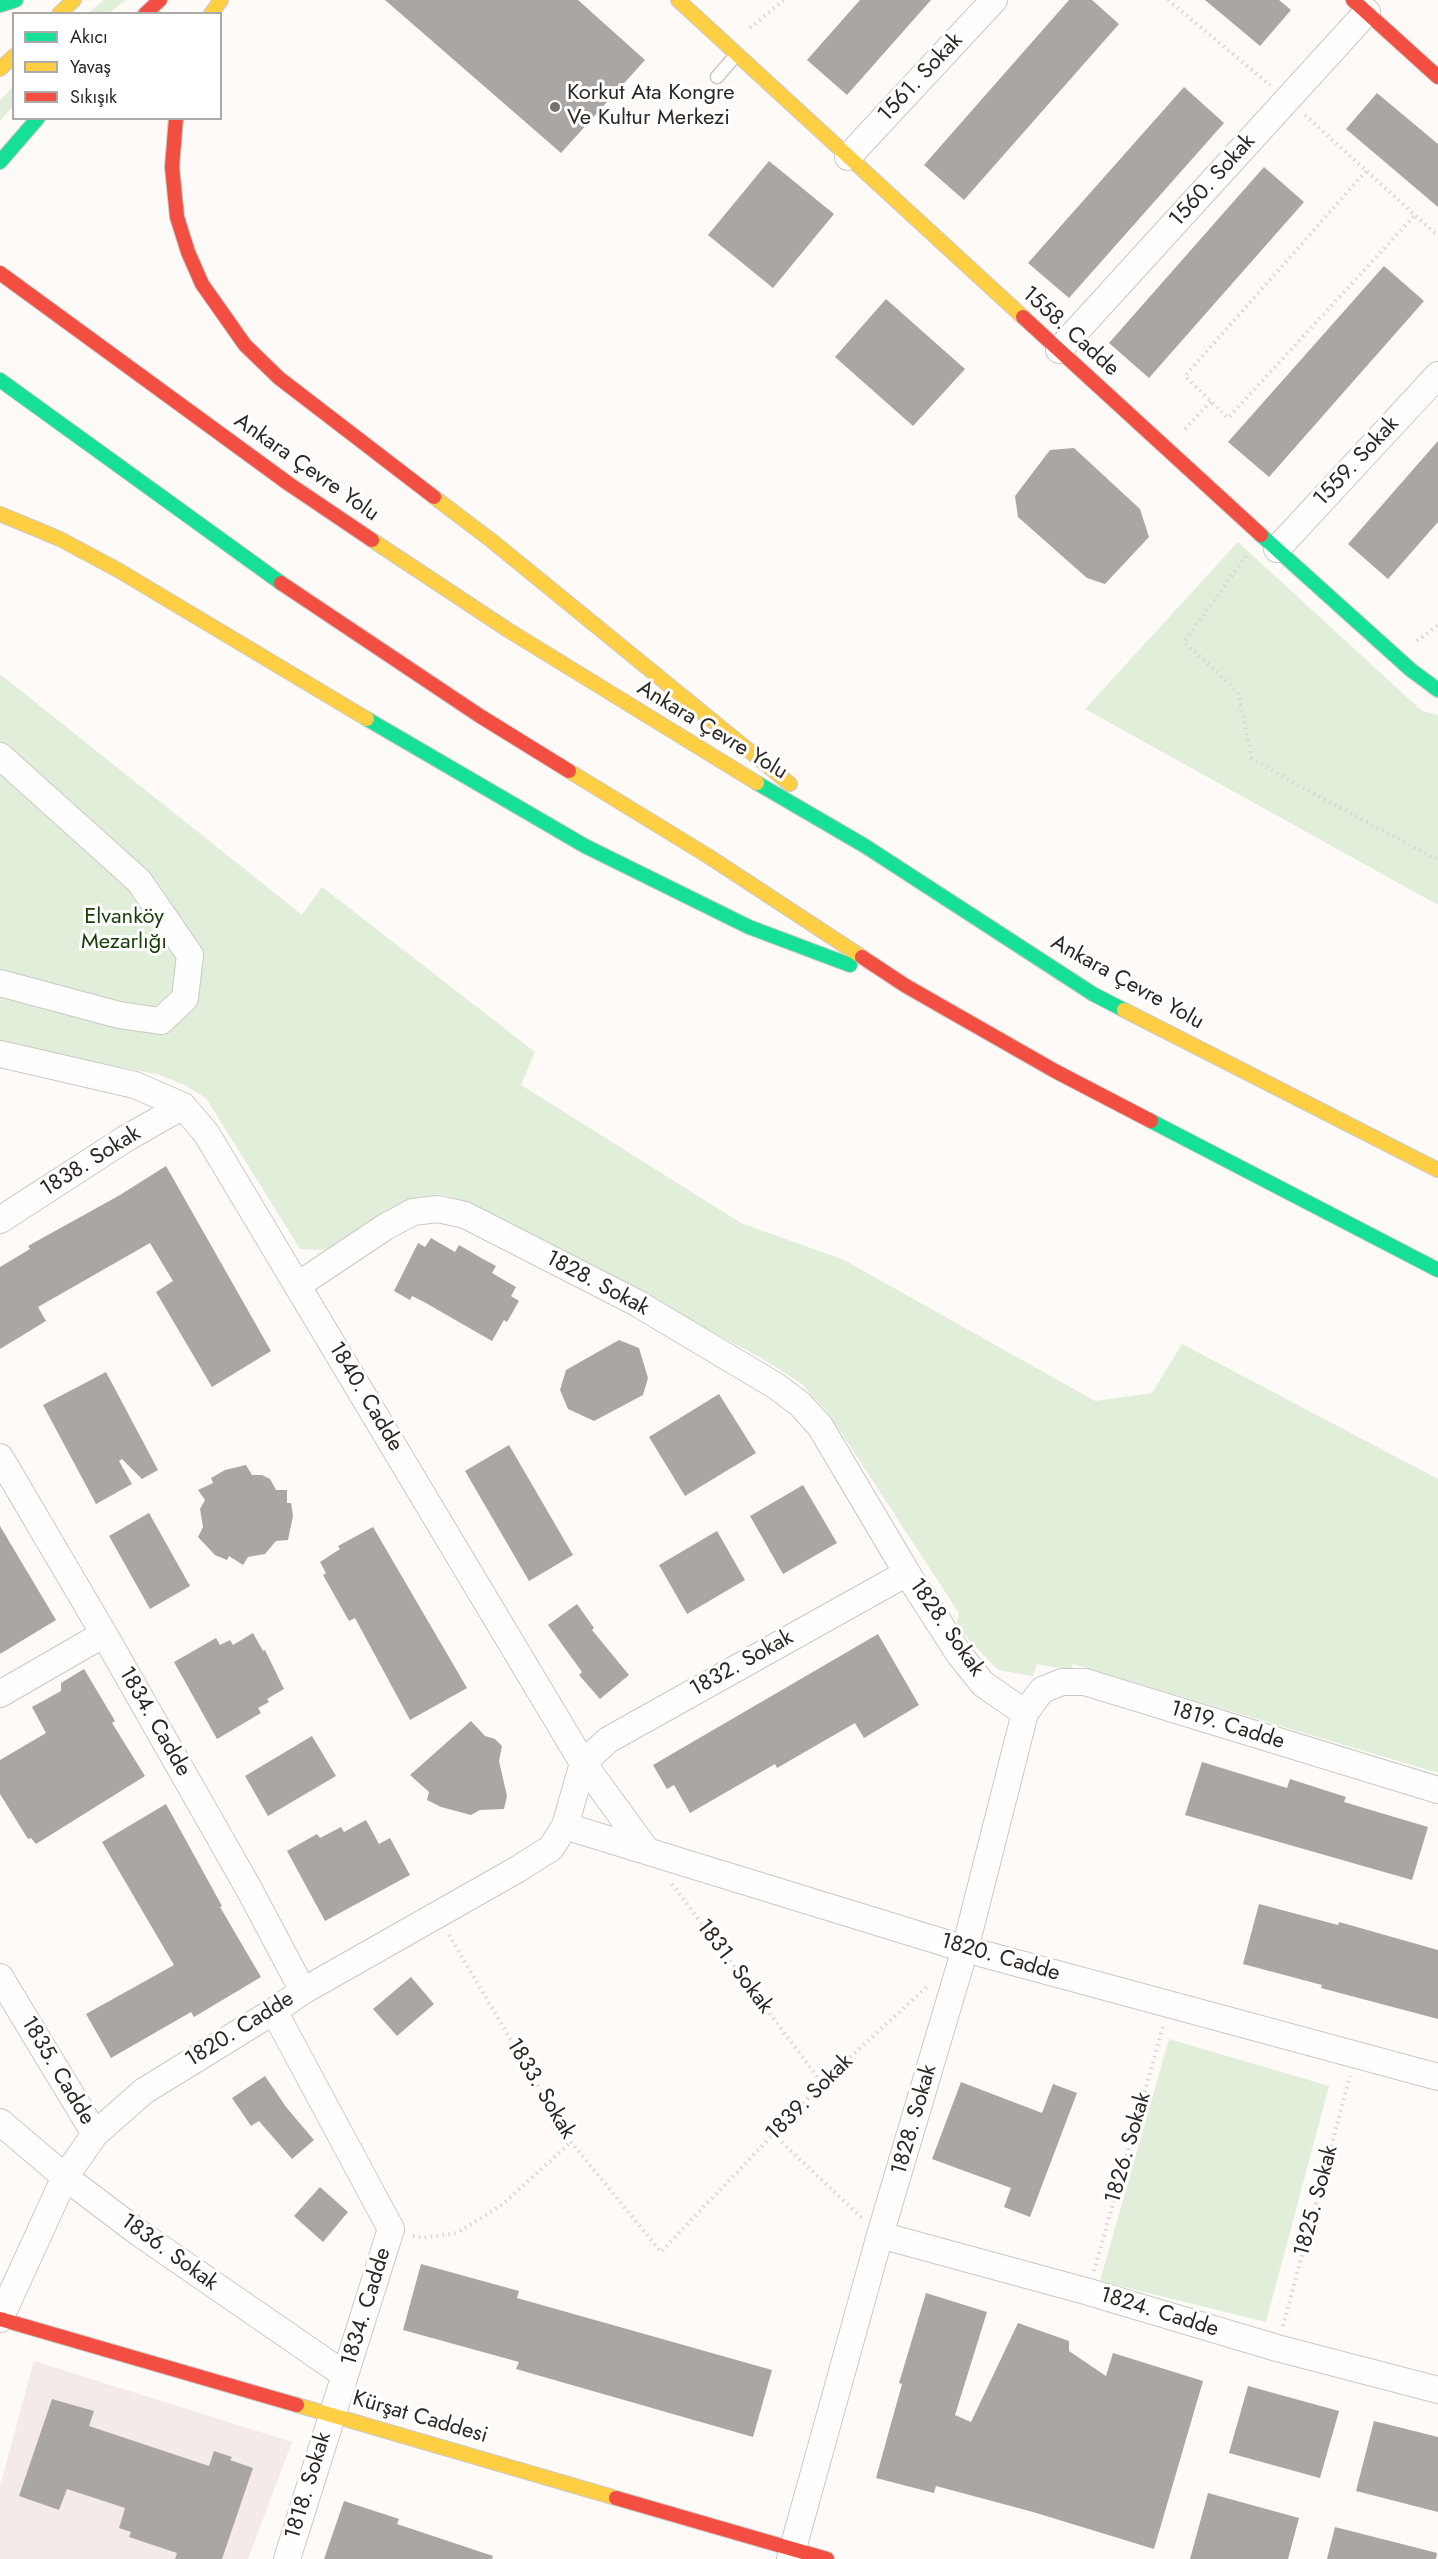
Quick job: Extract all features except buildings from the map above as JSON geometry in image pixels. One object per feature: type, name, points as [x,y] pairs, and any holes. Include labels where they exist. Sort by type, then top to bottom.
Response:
[{"type":"main road","points":[[0,5],[16,0]]},
{"type":"main road","points":[[61,12],[74,0]]},
{"type":"main road","points":[[147,12],[160,0]]},
{"type":"main road","name":"1558. Cadde","points":[[678,0],[1269,542],[1411,670],[1438,690]]},
{"type":"main road","points":[[1360,6],[1438,78]]},
{"type":"main road","points":[[0,69],[12,58]]},
{"type":"main road","points":[[0,162],[36,120]]},
{"type":"main road","points":[[176,120],[172,167],[177,217],[202,284],[245,345],[279,378],[492,541],[866,846]]},
{"type":"main road","name":"Ankara Çevre Yolu","points":[[0,273],[289,484],[508,630],[713,758],[866,846],[1094,994],[1438,1170]]},
{"type":"main road","points":[[0,380],[314,607],[480,716],[708,856],[906,986],[1055,1071],[1438,1270]]},
{"type":"main road","points":[[0,514],[60,539],[118,570],[410,745],[585,846],[749,927],[906,986]]},
{"type":"main road","name":"Kürşat Caddesi","points":[[0,2319],[332,2414],[792,2554],[827,2559]]},
{"type":"street","name":"1561. Sokak","points":[[848,157],[994,0]]},
{"type":"street","name":"1560. Sokak","points":[[1059,350],[1287,100],[1360,6]]},
{"type":"street","name":"1559. Sokak","points":[[1269,542],[1438,375]]},
{"type":"street","points":[[0,756],[139,881],[190,955],[185,998],[161,1021],[119,1015],[0,983]]},
{"type":"street","name":"1840. Cadde","points":[[0,1054],[135,1085],[183,1106],[206,1133],[583,1763],[647,1851]]},
{"type":"street","name":"1838. Sokak","points":[[0,1220],[125,1139],[183,1106]]},
{"type":"street","name":"1828. Sokak","points":[[298,1285],[385,1227],[413,1212],[438,1209],[465,1215],[635,1302],[776,1386],[800,1404],[820,1426],[907,1573],[959,1654],[983,1683],[1025,1713],[965,1949],[880,2235],[792,2554]]},
{"type":"street","name":"1834. Cadde","points":[[0,1457],[249,1889],[303,1990]]},
{"type":"street","name":"1832. Sokak","points":[[583,1763],[608,1740],[633,1724],[907,1573]]},
{"type":"street","points":[[0,1694],[104,1634]]},
{"type":"street","name":"1819. Cadde","points":[[1025,1713],[1042,1690],[1062,1682],[1086,1682],[1438,1790]]},
{"type":"street","name":"1820. Cadde","points":[[0,2319],[65,2177],[95,2134],[144,2091],[274,2011],[303,1990],[518,1869],[551,1848],[565,1826],[583,1763]]},
{"type":"street","name":"1820. Cadde","points":[[565,1826],[965,1949],[1438,2077]]},
{"type":"street","name":"1835. Cadde","points":[[0,1977],[95,2134]]},
{"type":"street","name":"1834. Cadde","points":[[274,2011],[391,2229],[332,2414]]},
{"type":"street","name":"1836. Sokak","points":[[0,2121],[65,2177],[222,2292],[345,2375]]},
{"type":"street","name":"1824. Cadde","points":[[880,2235],[1089,2292],[1278,2348],[1438,2390]]},
{"type":"street","name":"1818. Sokak","points":[[287,2559],[332,2414]]},
{"type":"lane","points":[[717,77],[733,50]]},
{"type":"path","points":[[733,50],[784,0]]},
{"type":"path","points":[[1168,0],[1287,100],[1438,236]]},
{"type":"path","points":[[1366,171],[1185,376],[1228,418],[1415,215]]},
{"type":"path","points":[[1167,449],[1211,401]]},
{"type":"path","points":[[1269,542],[1184,642],[1238,692],[1252,758],[1292,782],[1438,860]]},
{"type":"path","name":"1831. Sokak","points":[[647,1851],[822,2082]]},
{"type":"path","name":"1833. Sokak","points":[[437,1914],[571,2142],[661,2252]]},
{"type":"path","name":"1839. Sokak","points":[[661,2252],[822,2082],[932,1982]]},
{"type":"path","name":"1826. Sokak","points":[[1089,2292],[1170,2005]]},
{"type":"path","name":"1825. Sokak","points":[[1278,2348],[1356,2055]]},
{"type":"path","points":[[773,2134],[880,2235]]},
{"type":"path","points":[[391,2229],[422,2238],[457,2233],[503,2204],[571,2142]]},
{"type":"shaded area","points":[[34,2361],[292,2442],[248,2559],[0,2559],[0,2486]]},
{"type":"green space","points":[[104,0],[126,0],[110,12],[89,12]]},
{"type":"green space","points":[[12,87],[12,107],[0,121],[0,101]]},
{"type":"green space","points":[[1238,542],[1422,711],[1438,715],[1438,905],[1085,709]]},
{"type":"green space","name":"Elvanköy Mezarlığı","points":[[0,674],[302,915],[322,887],[535,1052],[521,1085],[741,1223],[844,1260],[1095,1401],[1152,1393],[1182,1344],[1438,1479],[1438,1773],[1073,1664],[1071,1670],[1037,1664],[1033,1676],[998,1670],[956,1626],[959,1613],[829,1414],[802,1384],[763,1359],[472,1204],[441,1194],[414,1198],[325,1250],[300,1249],[206,1098],[160,1075],[0,1042]]},
{"type":"green space","points":[[1169,2039],[1329,2086],[1266,2322],[1100,2281]]},
{"type":"traffic: fast","points":[[0,5],[16,0]]},
{"type":"traffic: fast","points":[[0,162],[36,120]]},
{"type":"traffic: fast","points":[[0,380],[281,583]]},
{"type":"traffic: fast","points":[[1261,535],[1411,670],[1438,690]]},
{"type":"traffic: fast","points":[[367,719],[585,846],[749,927],[850,965]]},
{"type":"traffic: fast","points":[[757,783],[865,846],[1093,994],[1124,1010]]},
{"type":"traffic: fast","points":[[1151,1121],[1438,1270]]},
{"type":"traffic: slow","points":[[61,12],[74,0]]},
{"type":"traffic: slow","points":[[212,12],[221,0]]},
{"type":"traffic: slow","points":[[678,0],[1023,317]]},
{"type":"traffic: slow","points":[[0,69],[12,58]]},
{"type":"traffic: slow","points":[[434,497],[492,541],[790,784]]},
{"type":"traffic: slow","points":[[0,514],[60,539],[118,570],[367,719]]},
{"type":"traffic: slow","points":[[372,540],[508,630],[757,783]]},
{"type":"traffic: slow","points":[[569,771],[708,856],[862,957]]},
{"type":"traffic: slow","points":[[1124,1010],[1438,1170]]},
{"type":"traffic: slow","points":[[297,2405],[616,2498]]},
{"type":"traffic: jam","points":[[147,12],[160,0]]},
{"type":"traffic: jam","points":[[1353,0],[1438,77]]},
{"type":"traffic: jam","points":[[176,120],[172,167],[177,217],[188,252],[202,284],[245,345],[279,378],[434,497]]},
{"type":"traffic: jam","points":[[0,273],[289,484],[372,540]]},
{"type":"traffic: jam","points":[[1023,317],[1261,535]]},
{"type":"traffic: jam","points":[[281,583],[480,716],[569,771]]},
{"type":"traffic: jam","points":[[862,957],[906,986],[1055,1071],[1151,1121]]},
{"type":"traffic: jam","points":[[0,2319],[297,2405]]},
{"type":"traffic: jam","points":[[616,2498],[827,2559]]},
{"type":"place","name":"Korkut Ata Kongre Ve Kultur Merkezi","points":[[555,107]]}]
